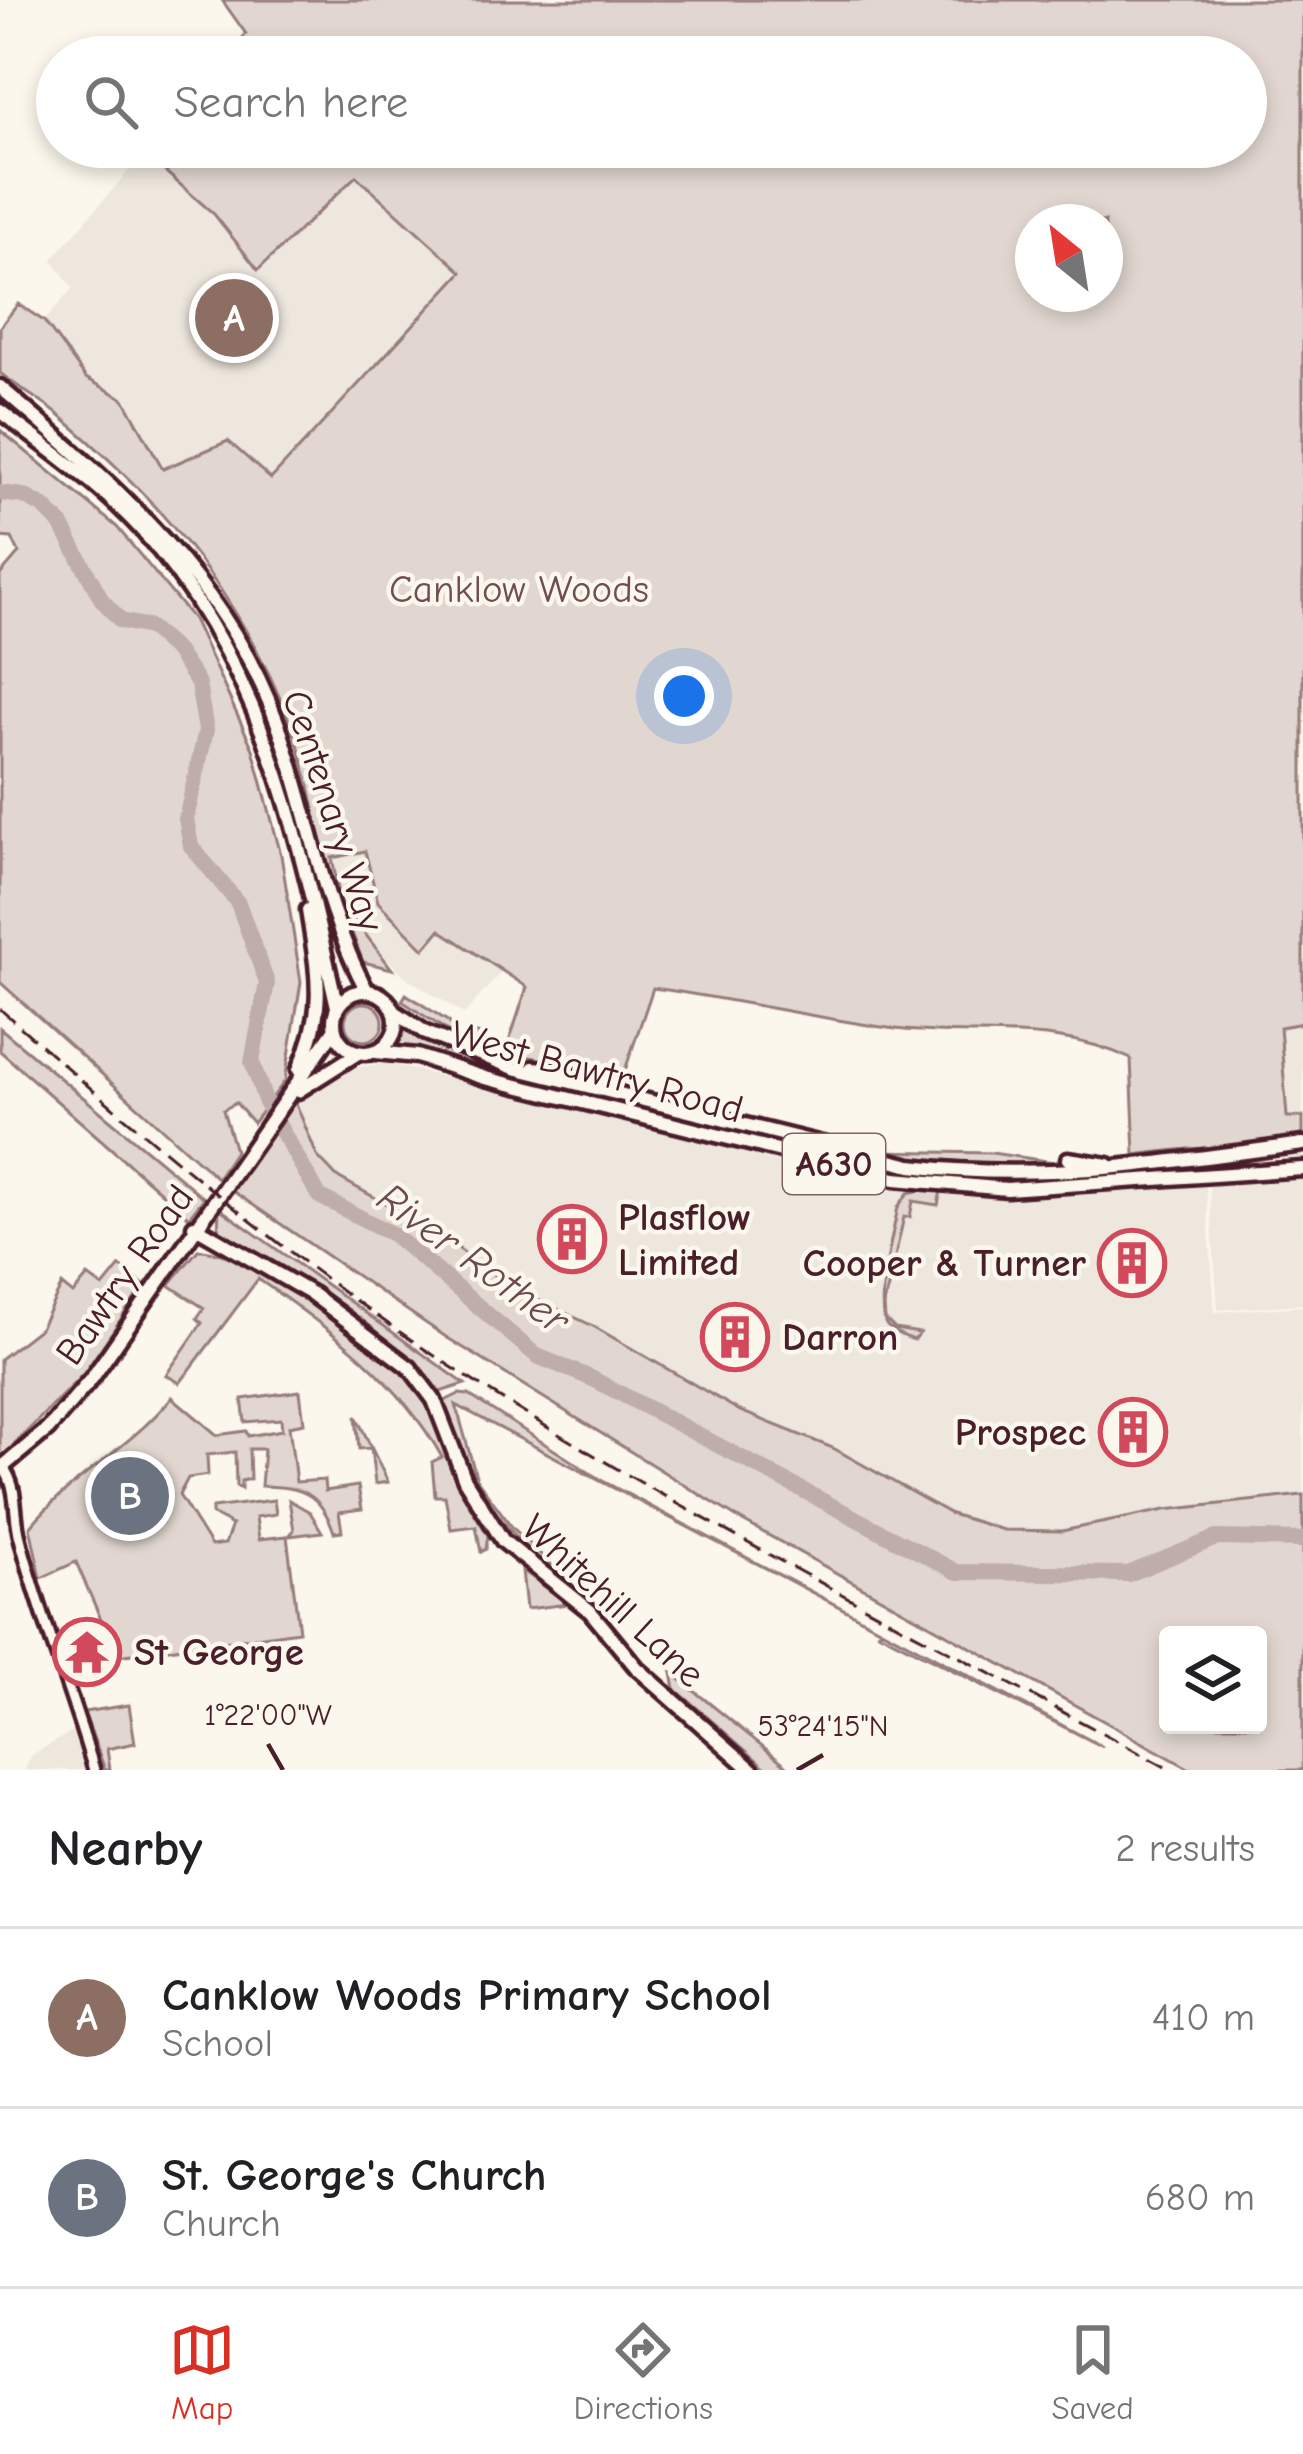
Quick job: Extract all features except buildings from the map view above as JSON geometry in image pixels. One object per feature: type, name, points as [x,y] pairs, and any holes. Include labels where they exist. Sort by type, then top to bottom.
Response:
[{"type":"main road","name":"Centenary Way","points":[[0,387],[141,511],[218,606],[278,722],[327,903],[367,991]]},
{"type":"main road","points":[[0,411],[137,525],[208,616],[265,726],[338,1007],[334,1030],[341,1043],[358,1053]]},
{"type":"main road","points":[[283,1104],[316,1034],[322,997],[297,843]]},
{"type":"main road","points":[[338,1007],[350,995],[367,991]]},
{"type":"main road","name":"A630","points":[[367,991],[385,998],[394,1012]]},
{"type":"main road","points":[[376,1052],[394,1034],[394,1012]]},
{"type":"main road","name":"West Bawtry Road","points":[[394,1012],[426,1033],[514,1069],[911,1166],[1023,1175],[1127,1168],[1303,1144]]},
{"type":"main road","name":"Bawtry Road","points":[[2,1468],[47,1429],[92,1378],[334,1030]]},
{"type":"main road","name":"A630","points":[[358,1053],[376,1052]]},
{"type":"main road","name":"West Bawtry Road","points":[[376,1052],[417,1056],[485,1078],[895,1179],[1007,1190],[1303,1169]]},
{"type":"main road","name":"Bawtry Road","points":[[283,1104],[322,1072],[358,1053]]},
{"type":"main road","points":[[514,1069],[566,1071]]},
{"type":"main road","points":[[1067,1159],[1127,1168]]},
{"type":"main road","name":"Whitehill Lane","points":[[194,1226],[312,1294],[410,1368],[434,1400],[465,1480],[503,1541],[590,1611],[638,1668],[752,1770]]},
{"type":"street","points":[[2,1468],[11,1478],[19,1536],[94,1770]]},
{"type":"shaded area","points":[[131,168],[161,168],[214,214],[258,270],[356,175],[463,272],[270,479],[163,469],[124,399],[86,378],[44,321],[73,288],[52,260]]},
{"type":"shaded area","points":[[365,851],[378,902],[424,948],[439,930],[503,970],[464,1014],[407,978],[357,930],[330,869],[332,858]]},
{"type":"shaded area","points":[[1303,1023],[1303,1304],[1218,1310],[1209,1186],[1292,1179],[1280,1026]]},
{"type":"shaded area","points":[[385,1063],[925,1189],[1006,1200],[1206,1186],[1215,1312],[1303,1306],[1303,1495],[1062,1531],[1003,1530],[951,1514],[833,1448],[740,1411],[593,1326],[509,1286],[435,1231],[336,1176],[317,1156],[295,1101],[335,1071]]},
{"type":"shaded area","points":[[80,1727],[94,1770],[25,1770],[30,1756]]},
{"type":"green space","name":"Canklow Woods","points":[[222,0],[1303,0],[1303,1023],[1280,1027],[1287,1117],[1303,1117],[1303,1137],[1135,1155],[1131,1059],[1101,1047],[1042,1036],[888,1028],[653,988],[623,1076],[481,1047],[469,1031],[508,1045],[527,987],[440,930],[424,949],[378,902],[365,851],[332,858],[339,894],[295,736],[228,600],[135,485],[60,416],[0,373],[0,327],[18,304],[44,321],[86,378],[124,399],[163,469],[228,441],[271,479],[462,272],[356,176],[258,270],[214,214],[161,168],[1267,168],[1267,36],[244,36]]},
{"type":"green space","points":[[0,430],[117,527],[193,619],[253,749],[281,855],[301,982],[285,1081],[253,1123],[236,1103],[223,1110],[235,1151],[217,1178],[0,982],[0,575],[19,553],[12,538],[0,537]]},
{"type":"green space","points":[[349,913],[392,969],[363,962],[345,914]]},
{"type":"green space","points":[[406,994],[449,1022],[455,1036],[402,1001]]},
{"type":"green space","points":[[364,1003],[377,1009],[383,1022],[377,1035],[364,1041],[351,1035],[345,1022],[351,1009]]},
{"type":"green space","points":[[404,1027],[478,1059],[476,1066],[396,1045]]},
{"type":"green space","points":[[0,1028],[204,1198],[189,1217],[0,1051]]},
{"type":"green space","points":[[295,1101],[317,1156],[336,1176],[435,1231],[509,1286],[593,1326],[740,1411],[833,1448],[951,1514],[1003,1530],[1062,1531],[1165,1510],[1303,1495],[1303,1770],[1192,1770],[741,1520],[446,1337],[231,1190]]},
{"type":"green space","points":[[873,1151],[992,1153],[1074,1165],[966,1166]]},
{"type":"green space","points":[[941,1191],[938,1205],[913,1201],[910,1217],[904,1217],[884,1305],[885,1319],[895,1329],[920,1333],[914,1340],[887,1326],[883,1317],[883,1287],[898,1207],[908,1193]]},
{"type":"green space","points":[[219,1208],[465,1384],[437,1393],[390,1344],[336,1301],[218,1232]]},
{"type":"green space","points":[[198,1250],[220,1254],[282,1284],[350,1330],[405,1376],[432,1415],[455,1479],[488,1535],[486,1549],[481,1552],[476,1526],[451,1529],[445,1496],[435,1496],[432,1462],[442,1457],[405,1404],[337,1337],[258,1279],[180,1383],[166,1375],[202,1323],[197,1318],[204,1308],[169,1285]]},
{"type":"green space","points":[[120,1266],[144,1285],[85,1372],[0,1459],[0,1359],[40,1328],[62,1285],[73,1294],[88,1276],[103,1287]]},
{"type":"green space","points":[[300,1391],[304,1423],[289,1426],[296,1482],[324,1480],[325,1491],[358,1486],[362,1509],[339,1512],[342,1531],[334,1532],[322,1508],[308,1494],[261,1486],[264,1449],[249,1449],[250,1479],[241,1481],[241,1489],[236,1486],[235,1452],[207,1455],[208,1475],[188,1478],[179,1495],[211,1546],[225,1544],[232,1525],[212,1514],[212,1508],[274,1500],[276,1514],[256,1517],[259,1539],[287,1536],[299,1631],[117,1656],[76,1562],[41,1578],[30,1527],[172,1397],[217,1435],[246,1431],[248,1436],[282,1430],[281,1419],[245,1422],[242,1399]]},
{"type":"green space","points":[[459,1394],[469,1395],[601,1480],[1103,1747],[456,1405],[477,1480],[512,1527],[580,1592],[530,1552],[494,1510],[480,1486],[467,1461],[441,1403]]},
{"type":"green space","points":[[356,1416],[388,1482],[375,1484],[371,1448],[359,1449]]},
{"type":"green space","points":[[289,1500],[310,1512],[322,1532],[289,1536],[294,1530]]},
{"type":"green space","points":[[522,1570],[569,1604],[526,1609]]},
{"type":"green space","points":[[672,1673],[792,1770],[768,1770],[675,1689]]},
{"type":"green space","points":[[129,1705],[135,1743],[107,1749],[110,1770],[105,1770],[84,1712]]},
{"type":"waterway","name":"River Rother","points":[[0,493],[24,496],[44,507],[61,524],[102,600],[121,621],[149,627],[177,652],[198,684],[206,730],[186,819],[191,846],[238,903],[267,983],[252,1062],[266,1103],[319,1196],[394,1235],[537,1356],[593,1379],[957,1572],[1128,1574],[1216,1538],[1303,1540]]},
{"type":"railway","points":[[0,1009],[236,1209],[422,1348],[740,1539],[1171,1770]]},
{"type":"place","name":"Canklow Woods Primary School","points":[[234,318]]},
{"type":"place","name":"Plasflow Limited","points":[[572,1239]]},
{"type":"place","name":"Cooper & Turner","points":[[1132,1263]]},
{"type":"place","name":"Darron","points":[[735,1337]]},
{"type":"place","name":"Prospec","points":[[1133,1432]]},
{"type":"place","name":"St. George's Church","points":[[130,1496]]},
{"type":"place","name":"St George","points":[[87,1652]]}]
